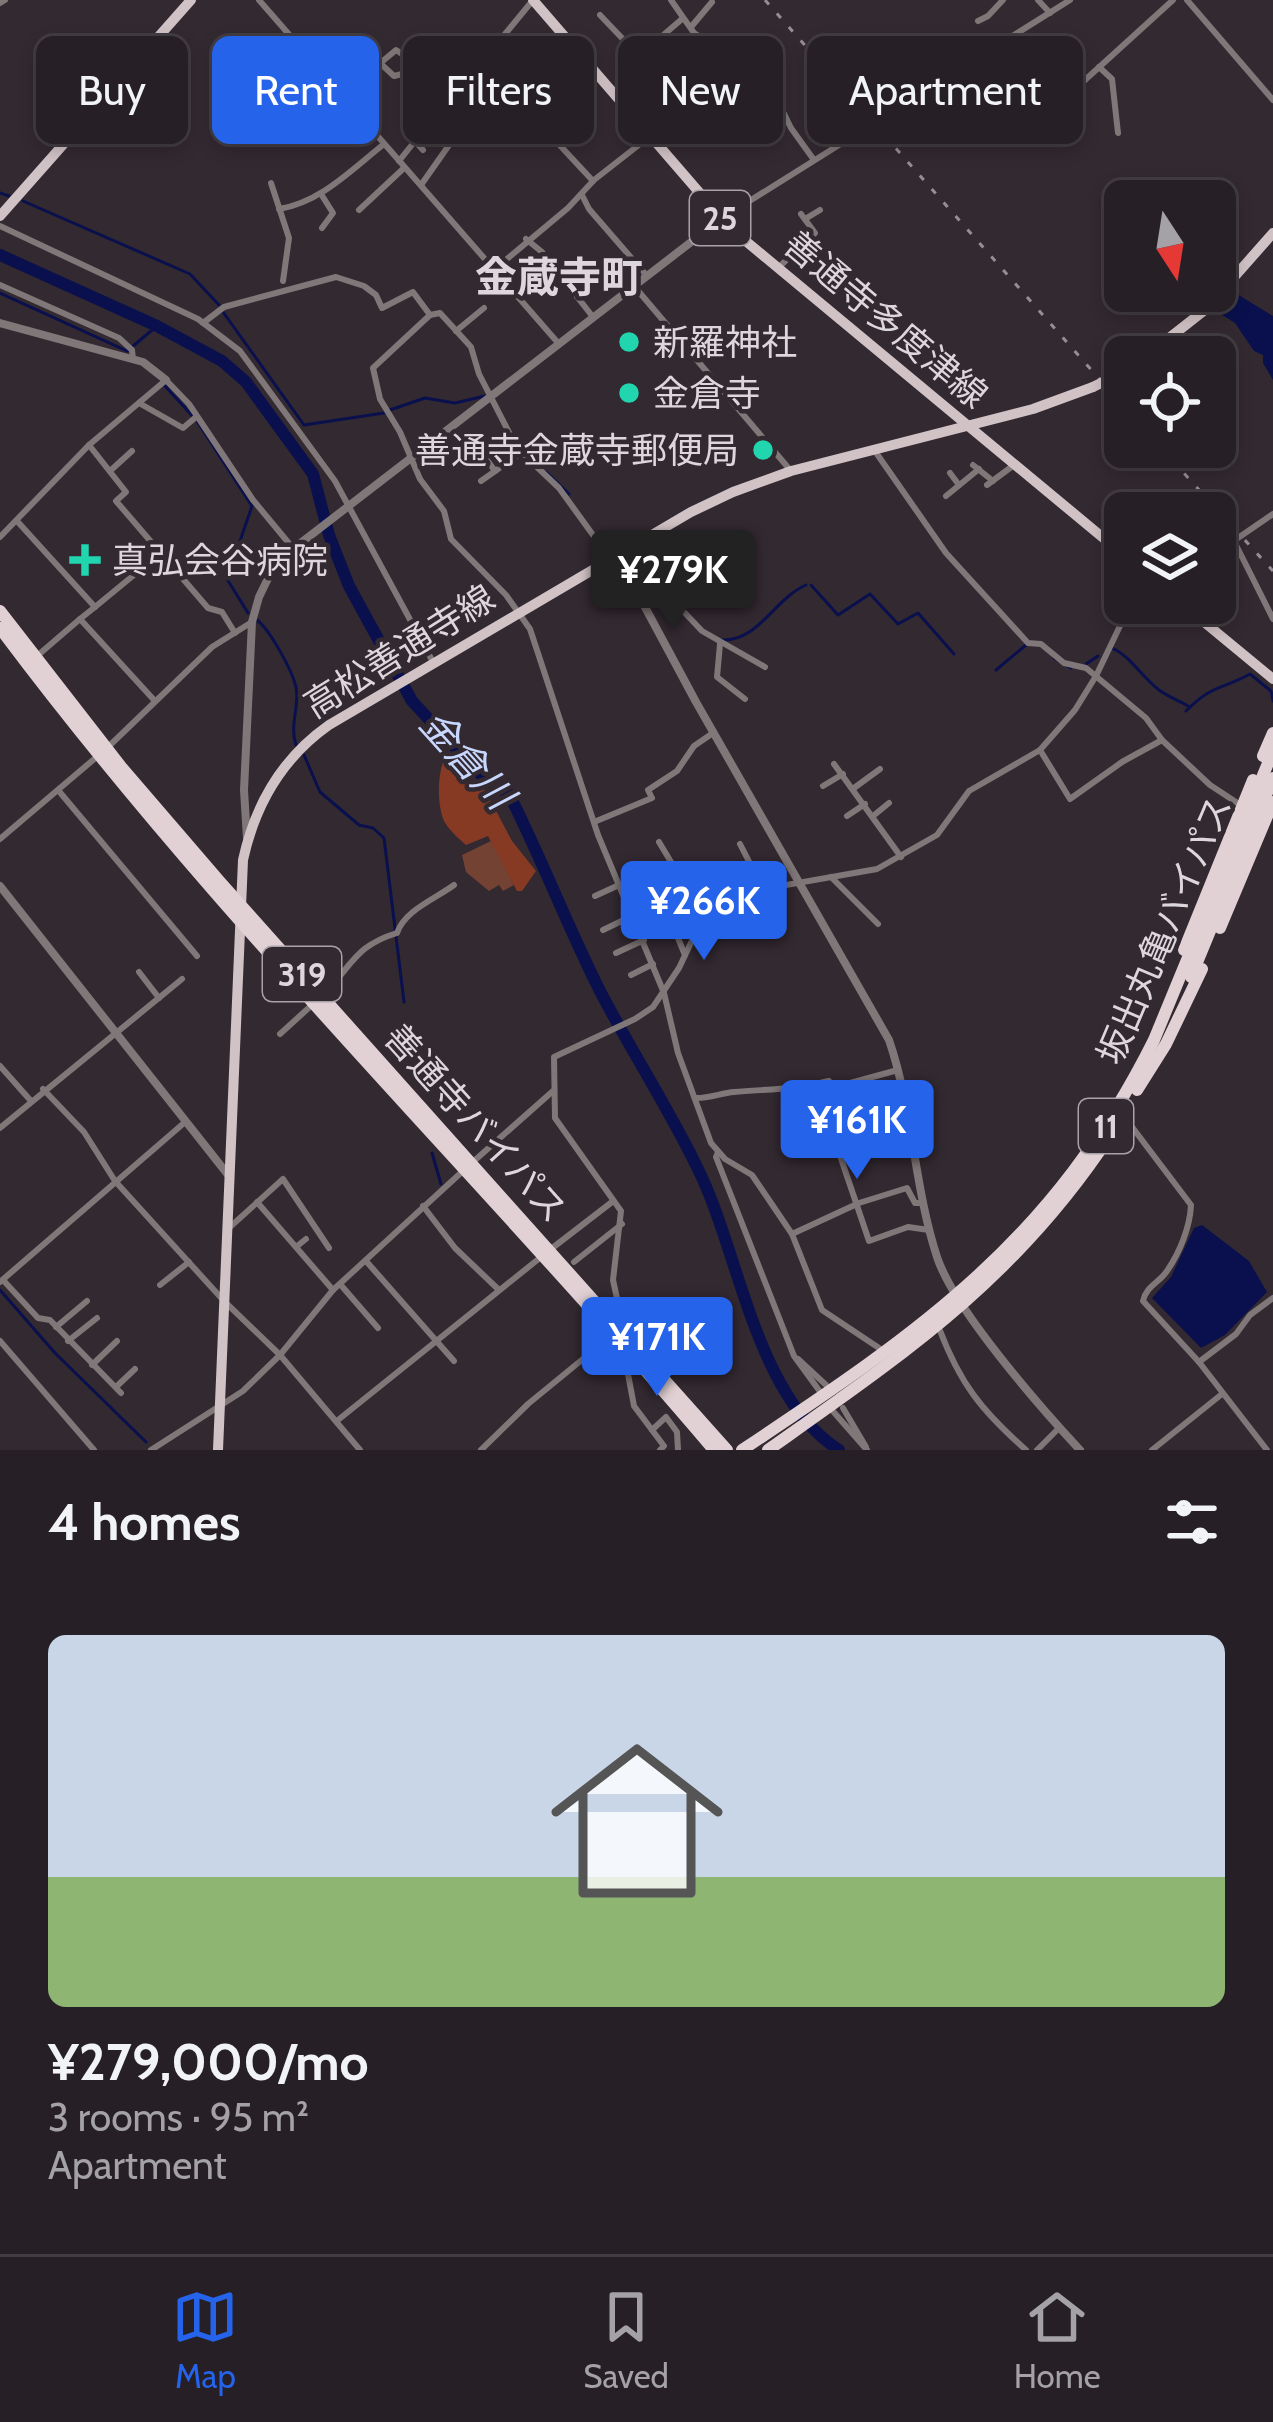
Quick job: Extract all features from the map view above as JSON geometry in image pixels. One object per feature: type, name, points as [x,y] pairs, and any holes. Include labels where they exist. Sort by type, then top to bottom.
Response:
[{"type":"highway","name":"善通寺バイパス","points":[[0,611],[102,752],[215,876],[265,947],[318,999]]},
{"type":"highway","name":"善通寺バイパス","points":[[0,628],[239,911],[546,1254],[610,1336],[728,1450]]},
{"type":"highway","points":[[1147,1053],[1202,899],[1273,733]]},
{"type":"highway","name":"11","points":[[1270,772],[1273,751]]},
{"type":"highway","name":"坂出丸亀バイパス","points":[[745,1448],[771,1442],[837,1408],[938,1328],[1072,1174],[1102,1133],[1147,1053],[1270,772]]},
{"type":"highway","name":"坂出丸亀バイパス","points":[[771,1442],[825,1390],[960,1302],[1059,1208],[1138,1090],[1183,996],[1270,772]]},
{"type":"highway","points":[[1138,1090],[1195,987],[1266,831],[1273,802]]},
{"type":"highway","name":"善通寺バイパス","points":[[706,1432],[710,1450]]},
{"type":"highway","points":[[706,1432],[745,1448]]},
{"type":"main road","points":[[159,36],[191,0]]},
{"type":"main road","name":"善通寺多度津線","points":[[533,0],[618,100]]},
{"type":"main road","points":[[0,216],[63,144]]},
{"type":"main road","name":"善通寺多度津線","points":[[655,144],[721,220],[1104,539]]},
{"type":"main road","points":[[1172,336],[1206,309],[1273,233]]},
{"type":"main road","name":"高松善通寺線","points":[[218,1450],[242,872],[262,803],[290,760],[316,734],[390,688],[715,500],[791,471],[1033,410],[1104,382]]},
{"type":"main road","points":[[894,445],[940,424],[939,402]]},
{"type":"main road","points":[[988,444],[987,425],[1033,410]]},
{"type":"main road","points":[[952,430],[953,415]]},
{"type":"main road","points":[[1206,624],[1273,679]]},
{"type":"main road","points":[[215,876],[228,879],[242,872]]},
{"type":"main road","points":[[237,956],[249,945],[265,947]]},
{"type":"street","points":[[259,0],[291,36]]},
{"type":"street","points":[[421,185],[461,128],[473,73],[533,0]]},
{"type":"street","points":[[671,0],[690,28],[766,77],[790,128],[814,160]]},
{"type":"street","points":[[978,21],[1003,0]]},
{"type":"street","points":[[1039,0],[1050,13]]},
{"type":"street","points":[[1013,36],[1070,0]]},
{"type":"street","points":[[1083,81],[1173,0]]},
{"type":"street","points":[[1186,0],[1273,100]]},
{"type":"street","points":[[690,28],[712,2]]},
{"type":"street","points":[[600,15],[639,56],[682,19]]},
{"type":"street","points":[[560,32],[547,55],[542,86],[528,99],[521,115],[554,139],[593,181]]},
{"type":"street","points":[[403,55],[396,50],[380,64],[394,76],[403,74]]},
{"type":"street","points":[[1099,67],[1112,80],[1118,133]]},
{"type":"street","points":[[379,138],[559,344]]},
{"type":"street","points":[[359,210],[402,164],[415,141],[423,150]]},
{"type":"street","points":[[279,209],[302,206],[384,144]]},
{"type":"street","points":[[495,269],[640,144]]},
{"type":"street","points":[[248,840],[244,798],[252,622],[276,562],[721,220],[840,144]]},
{"type":"street","points":[[272,183],[289,238],[283,281]]},
{"type":"street","points":[[321,194],[334,213],[322,228]]},
{"type":"street","points":[[581,194],[647,276]]},
{"type":"street","points":[[778,268],[815,233],[803,217],[820,210]]},
{"type":"street","points":[[0,226],[203,323],[252,365],[314,450],[432,663]]},
{"type":"street","points":[[526,239],[542,252],[593,317]]},
{"type":"street","points":[[203,323],[224,307],[336,277],[364,286],[382,308],[413,292],[430,315]]},
{"type":"street","points":[[0,285],[119,338],[151,366],[292,548]]},
{"type":"street","points":[[634,286],[791,471]]},
{"type":"street","points":[[456,331],[484,308]]},
{"type":"street","points":[[886,1353],[822,1310],[792,1234],[752,1175],[711,1143],[678,1053],[664,993],[594,822],[530,628],[451,539],[444,511],[409,460],[400,432],[380,399],[373,368],[430,315],[440,314],[471,347],[490,397],[521,453],[559,488],[593,535],[617,555],[713,733],[879,1020],[898,1070],[938,1261],[960,1302],[1080,1450]]},
{"type":"street","points":[[474,316],[483,329]]},
{"type":"street","points":[[0,323],[131,352]]},
{"type":"street","points":[[0,537],[89,445],[166,380]]},
{"type":"street","points":[[139,403],[183,428],[195,417]]},
{"type":"street","points":[[89,445],[127,492],[116,501],[208,608],[222,612],[235,633]]},
{"type":"street","points":[[110,471],[132,452]]},
{"type":"street","points":[[481,481],[521,453]]},
{"type":"street","points":[[878,454],[911,508],[981,595],[1028,643],[1041,644],[1064,663],[1086,668],[1146,718],[1162,740],[1210,785],[1243,807]]},
{"type":"street","points":[[487,460],[495,471]]},
{"type":"street","points":[[946,496],[976,467],[990,483],[1014,465]]},
{"type":"street","points":[[950,473],[958,485]]},
{"type":"street","points":[[1236,540],[1273,514]]},
{"type":"street","points":[[16,521],[94,607]]},
{"type":"street","points":[[130,538],[142,528]]},
{"type":"street","points":[[1236,545],[1273,619]]},
{"type":"street","points":[[633,546],[648,574],[693,623],[765,668]]},
{"type":"street","points":[[35,657],[163,551]]},
{"type":"street","points":[[80,620],[154,700]]},
{"type":"street","points":[[0,839],[102,752],[212,647],[252,622]]},
{"type":"street","points":[[481,1450],[610,1336],[620,1312],[613,1280],[621,1211],[559,1126],[553,1111],[554,1057],[635,1019],[664,993],[706,911],[728,898],[877,869],[938,835],[979,782],[1040,750],[1075,710],[1121,624]]},
{"type":"street","points":[[720,644],[717,677],[745,700]]},
{"type":"street","points":[[594,822],[652,798],[648,790],[677,771],[694,746],[713,733]]},
{"type":"street","points":[[1040,750],[1070,799],[1121,762],[1162,740]]},
{"type":"street","points":[[834,764],[901,857]]},
{"type":"street","points":[[854,788],[880,769]]},
{"type":"street","points":[[823,785],[843,774]]},
{"type":"street","points":[[58,790],[197,956]]},
{"type":"street","points":[[244,798],[252,807],[262,803]]},
{"type":"street","points":[[873,816],[889,803]]},
{"type":"street","points":[[847,816],[865,804]]},
{"type":"street","points":[[659,842],[706,911]]},
{"type":"street","points":[[740,844],[763,889]]},
{"type":"street","points":[[831,877],[878,925]]},
{"type":"street","points":[[603,930],[683,882]]},
{"type":"street","points":[[280,1034],[364,946],[395,934],[399,924],[454,885]]},
{"type":"street","points":[[595,896],[620,885]]},
{"type":"street","points":[[0,886],[229,1176]]},
{"type":"street","points":[[673,926],[685,955]]},
{"type":"street","points":[[616,953],[644,940]]},
{"type":"street","points":[[631,975],[653,964]]},
{"type":"street","points":[[139,972],[159,998]]},
{"type":"street","points":[[0,1127],[182,980]]},
{"type":"street","points":[[0,1066],[31,1101]]},
{"type":"street","points":[[832,1088],[898,1070]]},
{"type":"street","points":[[696,1098],[768,1093],[829,1082],[829,1123],[869,1241],[908,1227],[930,1230]]},
{"type":"street","points":[[44,1089],[84,1132],[115,1181],[280,1355],[360,1450]]},
{"type":"street","points":[[151,1450],[243,1391],[336,1287],[553,1091]]},
{"type":"street","points":[[1123,1115],[1191,1205],[1190,1222],[1174,1257],[1165,1275],[1146,1290],[1143,1301],[1199,1362],[1267,1450]]},
{"type":"street","points":[[135,1370],[118,1390],[50,1320],[38,1318],[2,1281],[184,1123]]},
{"type":"street","points":[[718,1151],[716,1156],[794,1356],[825,1390]]},
{"type":"street","points":[[227,1229],[283,1179],[329,1248]]},
{"type":"street","points":[[792,1234],[907,1188],[914,1203],[926,1203]]},
{"type":"street","points":[[338,1420],[613,1201]]},
{"type":"street","points":[[257,1202],[379,1328]]},
{"type":"street","points":[[423,1206],[455,1248],[498,1289]]},
{"type":"street","points":[[574,1262],[622,1224]]},
{"type":"street","points":[[296,1247],[306,1239]]},
{"type":"street","points":[[160,1286],[189,1262]]},
{"type":"street","points":[[366,1262],[454,1361]]},
{"type":"street","points":[[1199,1362],[1273,1298]]},
{"type":"street","points":[[56,1327],[87,1300]]},
{"type":"street","points":[[68,1341],[98,1318]]},
{"type":"street","points":[[938,1328],[960,1379],[977,1403],[1026,1450]]},
{"type":"street","points":[[610,1336],[628,1374],[634,1406],[664,1446],[660,1450]]},
{"type":"street","points":[[0,1341],[94,1450]]},
{"type":"street","points":[[92,1365],[117,1341]]},
{"type":"street","points":[[1152,1450],[1222,1394]]},
{"type":"street","points":[[837,1408],[867,1450]]},
{"type":"street","points":[[652,1430],[666,1417],[677,1432],[678,1450]]},
{"type":"street","points":[[1037,1450],[1059,1427]]},
{"type":"shaded area","points":[[1236,293],[1273,316],[1273,380],[1263,355],[1254,351],[1235,323],[1218,312],[1236,312]]},
{"type":"shaded area","points":[[445,757],[454,758],[462,774],[485,790],[512,841],[536,871],[522,891],[517,891],[488,836],[466,845],[444,821],[439,789]]},
{"type":"shaded area","points":[[491,841],[514,885],[503,891],[499,885],[489,891],[466,872],[462,855]]},
{"type":"shaded area","points":[[1202,1225],[1249,1261],[1267,1292],[1225,1335],[1201,1348],[1152,1298],[1171,1277],[1194,1228]]},
{"type":"waterway","points":[[0,193],[9,196]]},
{"type":"waterway","points":[[23,201],[190,274],[219,305]]},
{"type":"waterway","name":"金倉川","points":[[0,255],[222,361],[246,382],[313,474],[349,586],[412,701],[481,775],[509,794],[601,993],[698,1169],[769,1360],[787,1395],[811,1426],[839,1450]]},
{"type":"waterway","points":[[0,293],[127,351],[157,326]]},
{"type":"waterway","points":[[223,312],[304,425],[384,413]]},
{"type":"waterway","points":[[165,386],[197,421],[252,506],[227,579],[248,613]]},
{"type":"waterway","points":[[390,410],[425,398],[455,403],[485,396]]},
{"type":"waterway","points":[[546,472],[569,494]]},
{"type":"waterway","points":[[620,539],[627,541]]},
{"type":"waterway","points":[[640,552],[660,581]]},
{"type":"waterway","points":[[722,640],[746,634],[806,585]]},
{"type":"waterway","points":[[811,585],[838,615],[870,594],[898,624],[918,613],[954,654]]},
{"type":"waterway","points":[[257,620],[294,680],[296,745]]},
{"type":"waterway","points":[[996,670],[1026,645]]},
{"type":"waterway","points":[[1112,648],[1159,690],[1188,706]]},
{"type":"waterway","points":[[1086,664],[1098,656]]},
{"type":"waterway","points":[[1054,658],[1071,668]]},
{"type":"waterway","points":[[1186,711],[1210,692],[1250,674],[1271,691],[1273,701]]},
{"type":"waterway","points":[[304,755],[320,792],[359,825],[373,828],[384,838],[404,1002]]},
{"type":"waterway","points":[[432,1153],[441,1184]]},
{"type":"waterway","points":[[0,1290],[55,1353],[146,1442]]},
{"type":"railway","points":[[765,0],[1104,384]]},
{"type":"railway","points":[[1179,468],[1273,571]]},
{"type":"place","name":"新羅神社","points":[[629,342]]},
{"type":"place","name":"金倉寺","points":[[629,393]]},
{"type":"place","name":"善通寺金蔵寺郵便局","points":[[763,450]]},
{"type":"place","name":"真弘会谷病院","points":[[85,560]]},
{"type":"district","name":"金蔵寺町","points":[[559,277]]}]
